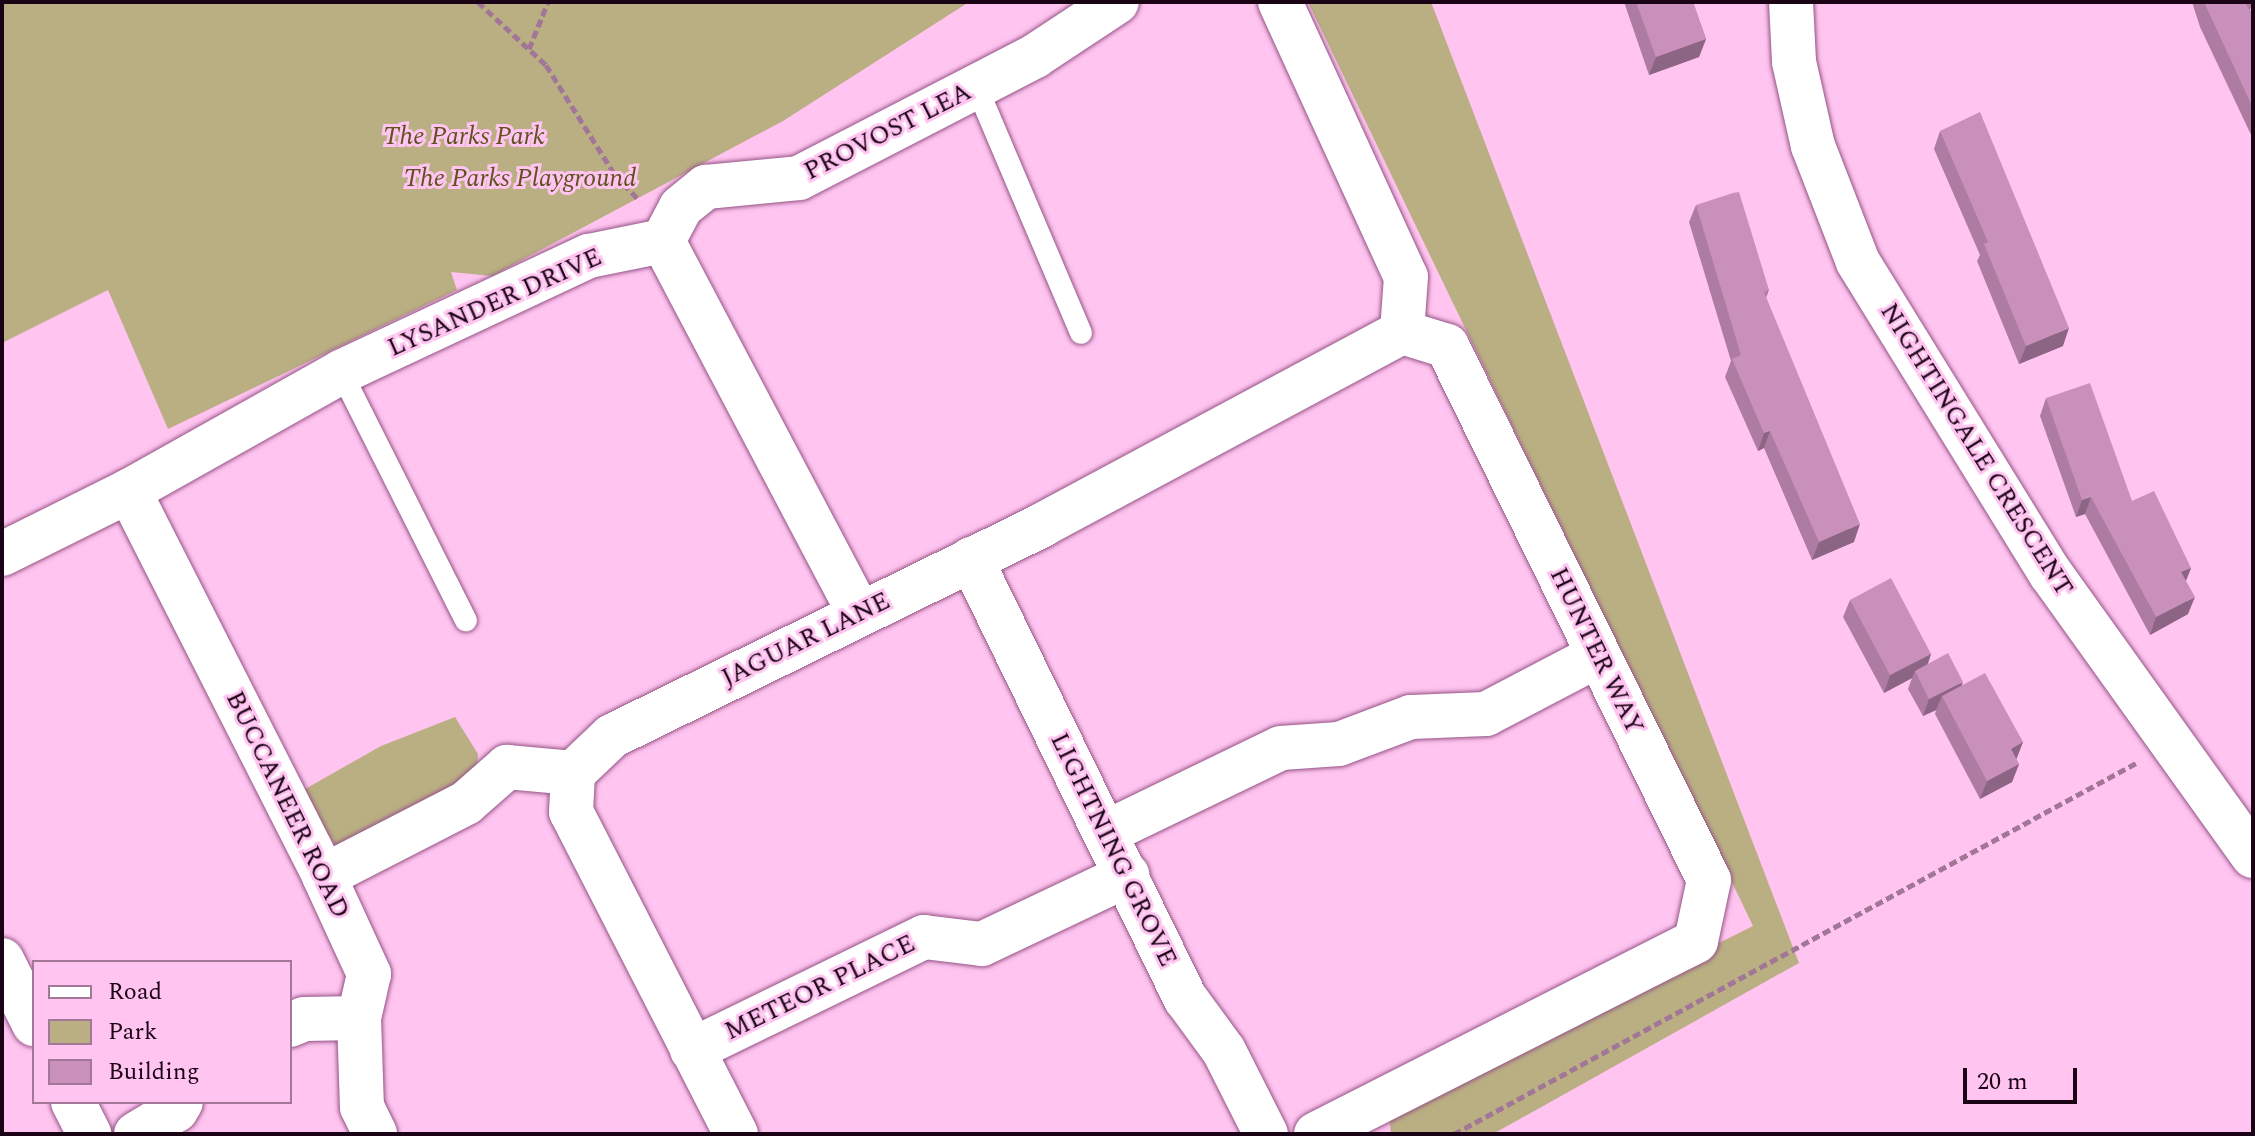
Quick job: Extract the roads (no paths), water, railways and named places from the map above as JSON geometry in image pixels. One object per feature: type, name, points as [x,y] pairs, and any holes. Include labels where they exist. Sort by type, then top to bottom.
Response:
[{"type":"street","name":"PROVOST LEA","points":[[663,241],[681,207],[706,187],[799,178],[1035,56],[1117,2]]},
{"type":"street","points":[[1280,2],[1406,277],[1402,332]]},
{"type":"street","name":"NIGHTINGALE CRESCENT","points":[[1791,2],[1794,62],[1813,146],[1858,262],[2051,574],[2253,856]]},
{"type":"street","points":[[663,241],[859,613]]},
{"type":"street","name":"LYSANDER DRIVE","points":[[2,554],[129,491],[341,372],[589,256],[663,241]]},
{"type":"street","name":"JAGUAR LANE","points":[[573,773],[612,736],[971,559],[1345,365],[1402,332]]},
{"type":"street","name":"HUNTER WAY","points":[[1316,1134],[1696,941],[1709,880],[1447,346],[1402,332]]},
{"type":"street","name":"BUCCANEER ROAD","points":[[129,491],[324,876],[369,974],[359,1018],[362,1107],[375,1134]]},
{"type":"street","name":"LIGHTNING GROVE","points":[[971,559],[1186,999],[1224,1051],[1266,1134]]},
{"type":"street","points":[[1105,833],[1281,748],[1339,744],[1411,717],[1486,714],[1597,656]]},
{"type":"street","points":[[324,876],[466,803],[507,767],[573,773],[571,812],[736,1134]]},
{"type":"street","name":"METEOR PLACE","points":[[692,1050],[924,937],[982,944],[1127,875]]},
{"type":"street","points":[[2,960],[32,1020]]},
{"type":"street","points":[[292,1024],[304,1019],[359,1018]]},
{"type":"street","points":[[74,1104],[89,1134]]},
{"type":"street","points":[[136,1134],[176,1110],[180,1104]]},
{"type":"lane","points":[[977,88],[1081,333]]},
{"type":"lane","points":[[341,372],[466,620]]},
{"type":"park label","name":"The Parks Park","points":[[464,137]]},
{"type":"park label","name":"The Parks Playground","points":[[520,179]]}]
